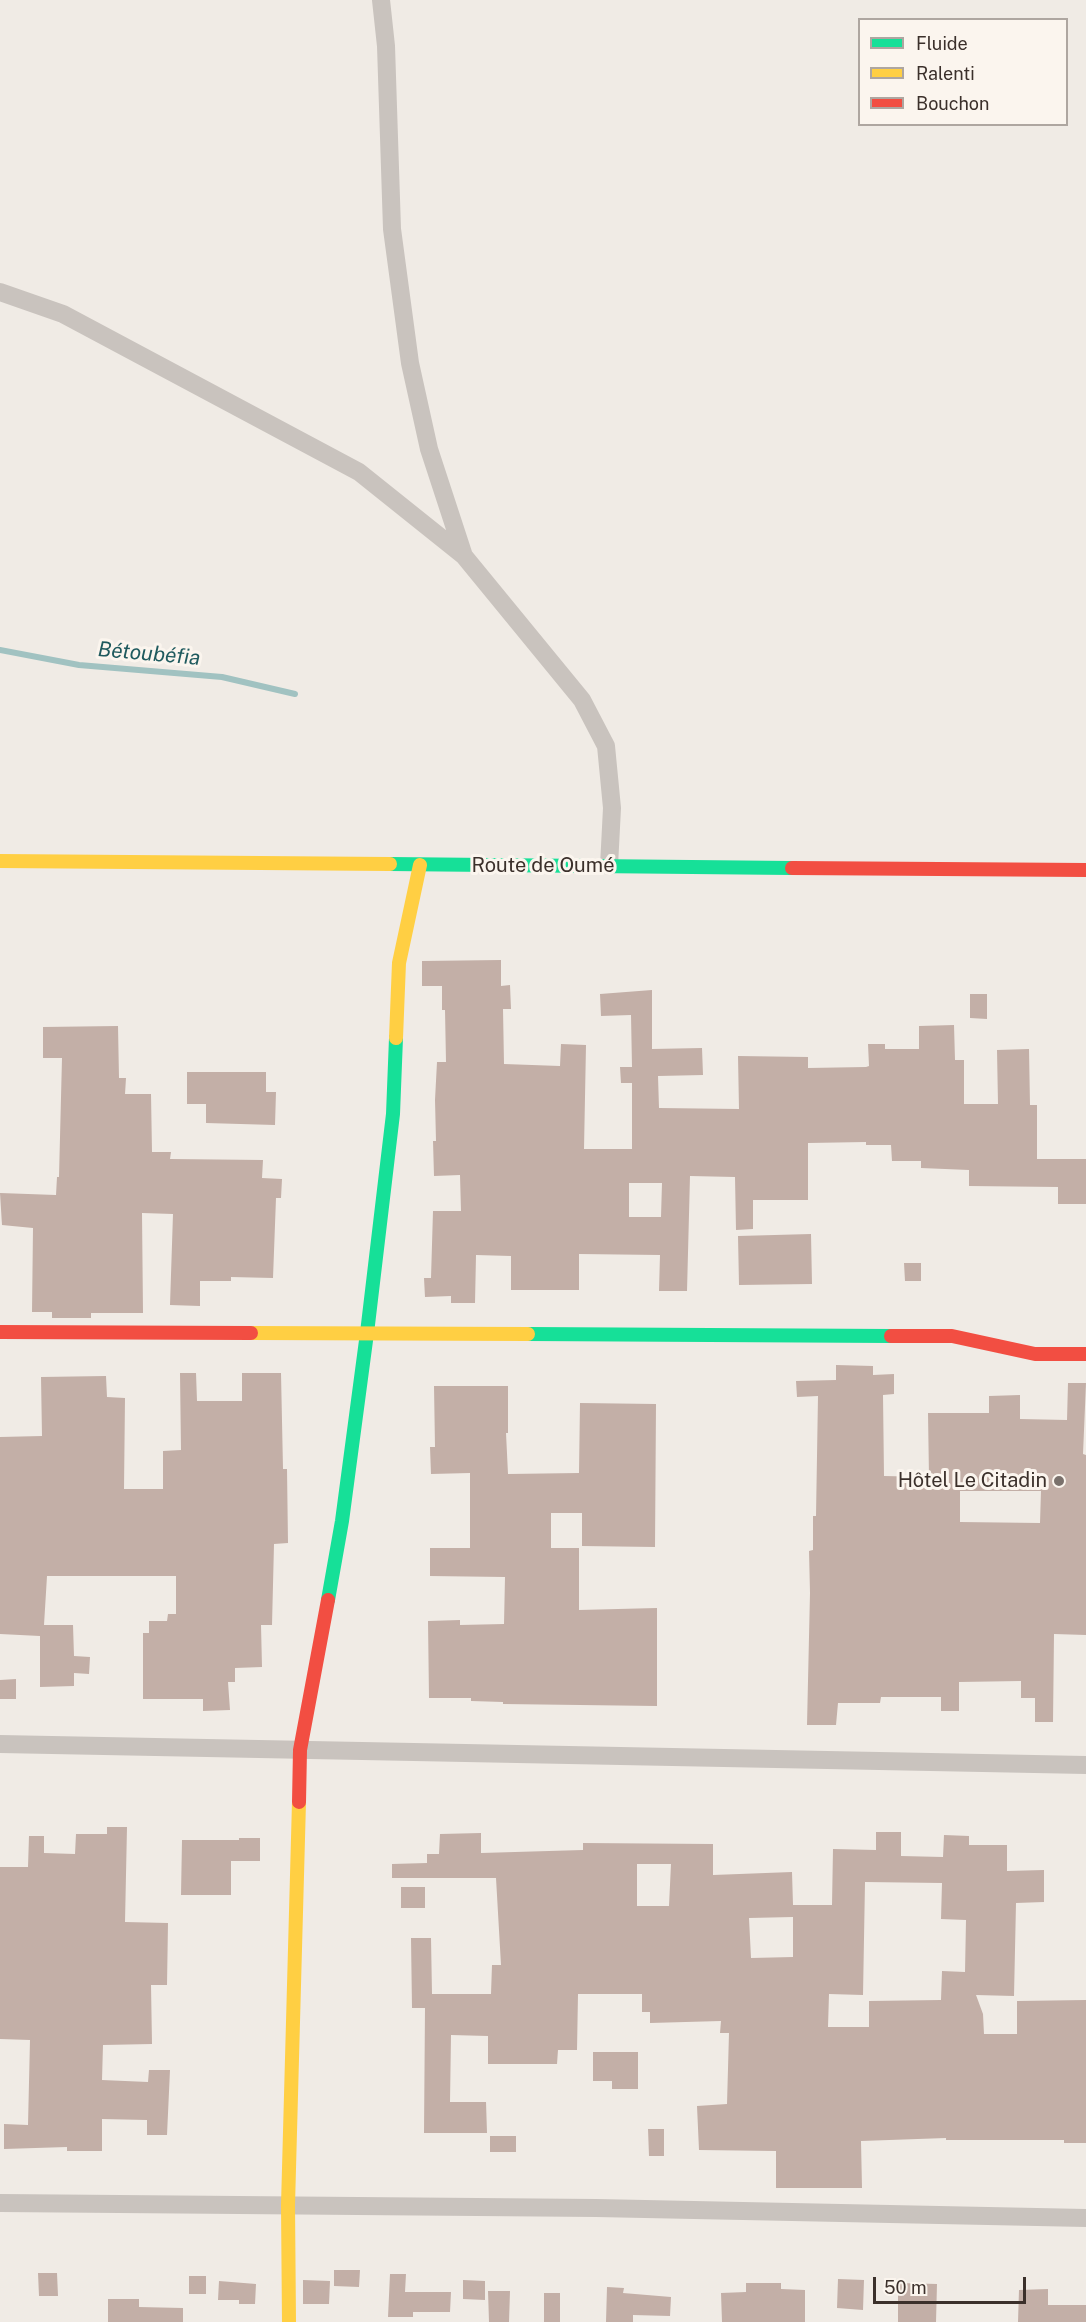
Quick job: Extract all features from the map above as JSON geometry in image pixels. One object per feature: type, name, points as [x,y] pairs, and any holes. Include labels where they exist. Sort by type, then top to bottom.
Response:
[{"type":"street","points":[[381,0],[386,46],[392,229],[410,363],[429,449],[464,556]]},
{"type":"street","points":[[0,292],[63,314],[359,472],[464,556],[582,700],[606,746],[612,808],[609,866]]},
{"type":"street","name":"Route de Oumé","points":[[0,861],[1086,870]]},
{"type":"street","points":[[289,2322],[288,2205],[300,1750],[342,1521],[393,1114],[399,963],[420,865]]},
{"type":"street","points":[[0,1332],[952,1336],[1035,1354],[1086,1354]]},
{"type":"street","points":[[0,1744],[1086,1765]]},
{"type":"street","points":[[0,2203],[596,2208],[1086,2218]]},
{"type":"building","points":[[501,960],[501,986],[510,985],[511,1009],[503,1009],[504,1064],[560,1066],[561,1044],[586,1045],[584,1149],[632,1149],[632,1083],[621,1083],[620,1067],[632,1067],[631,1015],[601,1016],[600,994],[652,990],[652,1049],[702,1048],[703,1075],[658,1076],[659,1108],[739,1109],[738,1056],[808,1057],[808,1068],[866,1067],[869,1066],[868,1044],[885,1044],[885,1049],[919,1049],[919,1026],[954,1025],[955,1060],[964,1060],[964,1104],[998,1104],[997,1050],[1029,1049],[1030,1105],[1037,1105],[1037,1159],[1086,1159],[1086,1204],[1058,1204],[1058,1187],[969,1186],[969,1170],[921,1168],[921,1161],[892,1161],[891,1145],[866,1145],[866,1142],[808,1143],[808,1200],[753,1200],[753,1229],[736,1230],[735,1177],[690,1176],[687,1291],[659,1291],[660,1255],[579,1254],[579,1290],[511,1290],[511,1256],[476,1255],[475,1303],[451,1303],[451,1296],[425,1297],[424,1278],[431,1278],[433,1211],[461,1211],[460,1175],[434,1176],[433,1141],[436,1141],[437,1062],[446,1062],[445,1010],[442,1010],[442,986],[422,986],[422,961]],"holes":[[[629,1183],[662,1183],[661,1217],[629,1217]]]},
{"type":"building","points":[[970,994],[987,994],[987,1019],[970,1018]]},
{"type":"building","points":[[118,1026],[119,1078],[126,1078],[125,1094],[151,1094],[152,1152],[171,1152],[170,1159],[263,1160],[262,1178],[282,1179],[281,1198],[276,1198],[273,1278],[231,1277],[231,1281],[200,1281],[200,1306],[170,1305],[173,1214],[142,1213],[143,1313],[91,1313],[91,1318],[52,1318],[52,1312],[32,1312],[33,1228],[2,1225],[0,1193],[56,1195],[57,1177],[59,1177],[62,1058],[43,1058],[43,1027]]},
{"type":"building","points":[[187,1072],[266,1072],[266,1092],[276,1092],[275,1125],[206,1123],[206,1104],[187,1104]]},
{"type":"building","points":[[811,1234],[812,1284],[739,1285],[738,1236]]},
{"type":"building","points":[[904,1263],[921,1263],[921,1281],[905,1281]]},
{"type":"building","points":[[836,1365],[873,1366],[873,1375],[894,1374],[894,1394],[883,1395],[884,1476],[929,1477],[928,1413],[989,1413],[989,1396],[1020,1395],[1020,1419],[1067,1420],[1068,1383],[1086,1383],[1083,1454],[1086,1455],[1086,1635],[1054,1634],[1053,1722],[1035,1722],[1035,1698],[1021,1698],[1021,1681],[959,1682],[959,1711],[941,1711],[941,1697],[881,1697],[880,1703],[838,1703],[836,1725],[807,1725],[809,1551],[813,1550],[813,1516],[816,1516],[818,1396],[797,1397],[796,1381],[836,1380]],"holes":[[[960,1491],[1041,1491],[1040,1523],[960,1522]]]},
{"type":"building","points":[[180,1373],[196,1373],[197,1401],[242,1401],[242,1373],[281,1373],[283,1469],[287,1469],[288,1543],[274,1544],[272,1625],[261,1625],[262,1667],[235,1668],[235,1682],[228,1682],[230,1710],[203,1711],[203,1699],[143,1699],[143,1633],[149,1633],[149,1621],[167,1621],[168,1614],[176,1614],[176,1576],[47,1576],[44,1625],[73,1625],[74,1656],[90,1657],[89,1674],[74,1673],[74,1686],[40,1687],[40,1636],[0,1634],[0,1437],[42,1436],[41,1377],[106,1376],[107,1397],[125,1398],[124,1489],[163,1489],[163,1451],[181,1450]]},
{"type":"building","points":[[434,1386],[508,1386],[508,1433],[506,1433],[508,1474],[579,1473],[580,1403],[656,1404],[655,1547],[582,1546],[582,1513],[551,1513],[551,1548],[579,1548],[579,1610],[657,1608],[657,1706],[503,1704],[503,1702],[471,1701],[471,1698],[429,1698],[428,1621],[460,1620],[460,1625],[504,1624],[505,1577],[430,1576],[430,1548],[470,1548],[470,1473],[431,1474],[430,1447],[435,1447]]},
{"type":"building","points":[[16,1679],[16,1699],[0,1699],[0,1680]]},
{"type":"building","points":[[107,1827],[127,1827],[125,1922],[168,1923],[167,1985],[151,1985],[152,2044],[103,2045],[102,2080],[148,2082],[149,2070],[170,2070],[167,2135],[147,2135],[147,2120],[102,2119],[102,2151],[67,2151],[67,2147],[4,2149],[4,2124],[28,2125],[30,2040],[0,2039],[0,1867],[28,1867],[29,1836],[44,1836],[44,1853],[75,1854],[76,1834],[107,1834]]},
{"type":"building","points":[[876,1832],[901,1832],[901,1856],[943,1857],[944,1835],[969,1836],[969,1845],[1007,1845],[1007,1871],[1044,1870],[1044,1902],[1016,1903],[1014,1996],[976,1995],[983,2014],[984,2034],[1017,2034],[1017,2001],[1086,2000],[1086,2143],[1064,2143],[1064,2140],[946,2140],[946,2138],[861,2141],[862,2188],[776,2188],[776,2151],[699,2150],[697,2106],[727,2104],[729,2033],[720,2033],[721,2021],[650,2023],[650,2012],[642,2012],[642,1994],[578,1994],[577,2050],[558,2050],[557,2064],[488,2064],[488,2036],[451,2035],[450,2102],[486,2102],[487,2133],[424,2133],[425,2008],[412,2008],[411,1938],[431,1938],[432,1994],[491,1994],[492,1965],[501,1965],[496,1878],[392,1878],[392,1864],[427,1863],[427,1854],[439,1854],[440,1834],[481,1833],[481,1853],[583,1850],[583,1843],[713,1844],[713,1875],[792,1872],[793,1905],[832,1905],[833,1849],[876,1850]],"holes":[[[637,1864],[671,1864],[669,1906],[637,1906]],[[865,1882],[942,1883],[941,1919],[966,1920],[965,1972],[942,1971],[941,2000],[869,2001],[869,2027],[828,2027],[829,1994],[863,1995]],[[793,1917],[793,1957],[751,1958],[749,1918]]]},
{"type":"building","points":[[239,1838],[260,1838],[260,1861],[231,1861],[231,1895],[181,1895],[182,1840],[239,1840]]},
{"type":"building","points":[[401,1887],[425,1887],[425,1908],[401,1908]]},
{"type":"building","points":[[593,2052],[638,2052],[638,2089],[612,2089],[612,2081],[593,2081]]},
{"type":"building","points":[[648,2129],[664,2129],[664,2156],[649,2156]]},
{"type":"building","points":[[490,2136],[516,2136],[516,2152],[490,2152]]},
{"type":"building","points":[[334,2270],[360,2270],[359,2287],[334,2286]]},
{"type":"building","points":[[38,2273],[57,2273],[58,2296],[39,2296]]},
{"type":"building","points":[[390,2274],[406,2274],[405,2292],[451,2292],[450,2312],[413,2312],[413,2317],[388,2317]]},
{"type":"building","points":[[189,2276],[206,2276],[206,2294],[189,2294]]},
{"type":"building","points":[[838,2279],[864,2280],[863,2310],[837,2308]]},
{"type":"building","points":[[303,2280],[330,2281],[329,2304],[303,2304]]},
{"type":"building","points":[[463,2280],[485,2281],[485,2300],[463,2299]]},
{"type":"building","points":[[219,2281],[256,2284],[255,2304],[239,2304],[239,2300],[218,2300]]},
{"type":"building","points":[[746,2283],[781,2283],[781,2289],[805,2290],[805,2322],[722,2322],[721,2293],[746,2292]]},
{"type":"building","points":[[898,2283],[937,2284],[936,2322],[898,2322]]},
{"type":"building","points":[[607,2287],[624,2288],[623,2293],[671,2297],[670,2316],[633,2315],[633,2322],[606,2322]]},
{"type":"building","points":[[1048,2289],[1048,2305],[1086,2305],[1086,2322],[1018,2322],[1019,2290]]},
{"type":"building","points":[[488,2291],[510,2291],[509,2322],[489,2322]]},
{"type":"building","points":[[544,2293],[560,2293],[560,2322],[544,2322]]},
{"type":"building","points":[[108,2299],[139,2299],[139,2307],[183,2308],[183,2322],[108,2322]]},
{"type":"waterway","name":"Bétoubéfia","points":[[0,650],[79,665],[222,677],[295,694]]},
{"type":"traffic: fast","points":[[390,864],[792,868]]},
{"type":"traffic: fast","points":[[328,1600],[342,1521],[367,1333],[393,1114],[396,1038]]},
{"type":"traffic: fast","points":[[528,1334],[891,1336]]},
{"type":"traffic: slow","points":[[0,861],[390,864]]},
{"type":"traffic: slow","points":[[396,1038],[399,963],[420,865]]},
{"type":"traffic: slow","points":[[251,1333],[528,1334]]},
{"type":"traffic: slow","points":[[289,2322],[288,2205],[299,1802]]},
{"type":"traffic: jam","points":[[792,868],[1086,870]]},
{"type":"traffic: jam","points":[[0,1332],[251,1333]]},
{"type":"traffic: jam","points":[[891,1336],[952,1336],[1035,1354],[1086,1354]]},
{"type":"traffic: jam","points":[[299,1802],[300,1750],[328,1600]]},
{"type":"place","name":"Hôtel Le Citadin","points":[[1059,1481]]}]
